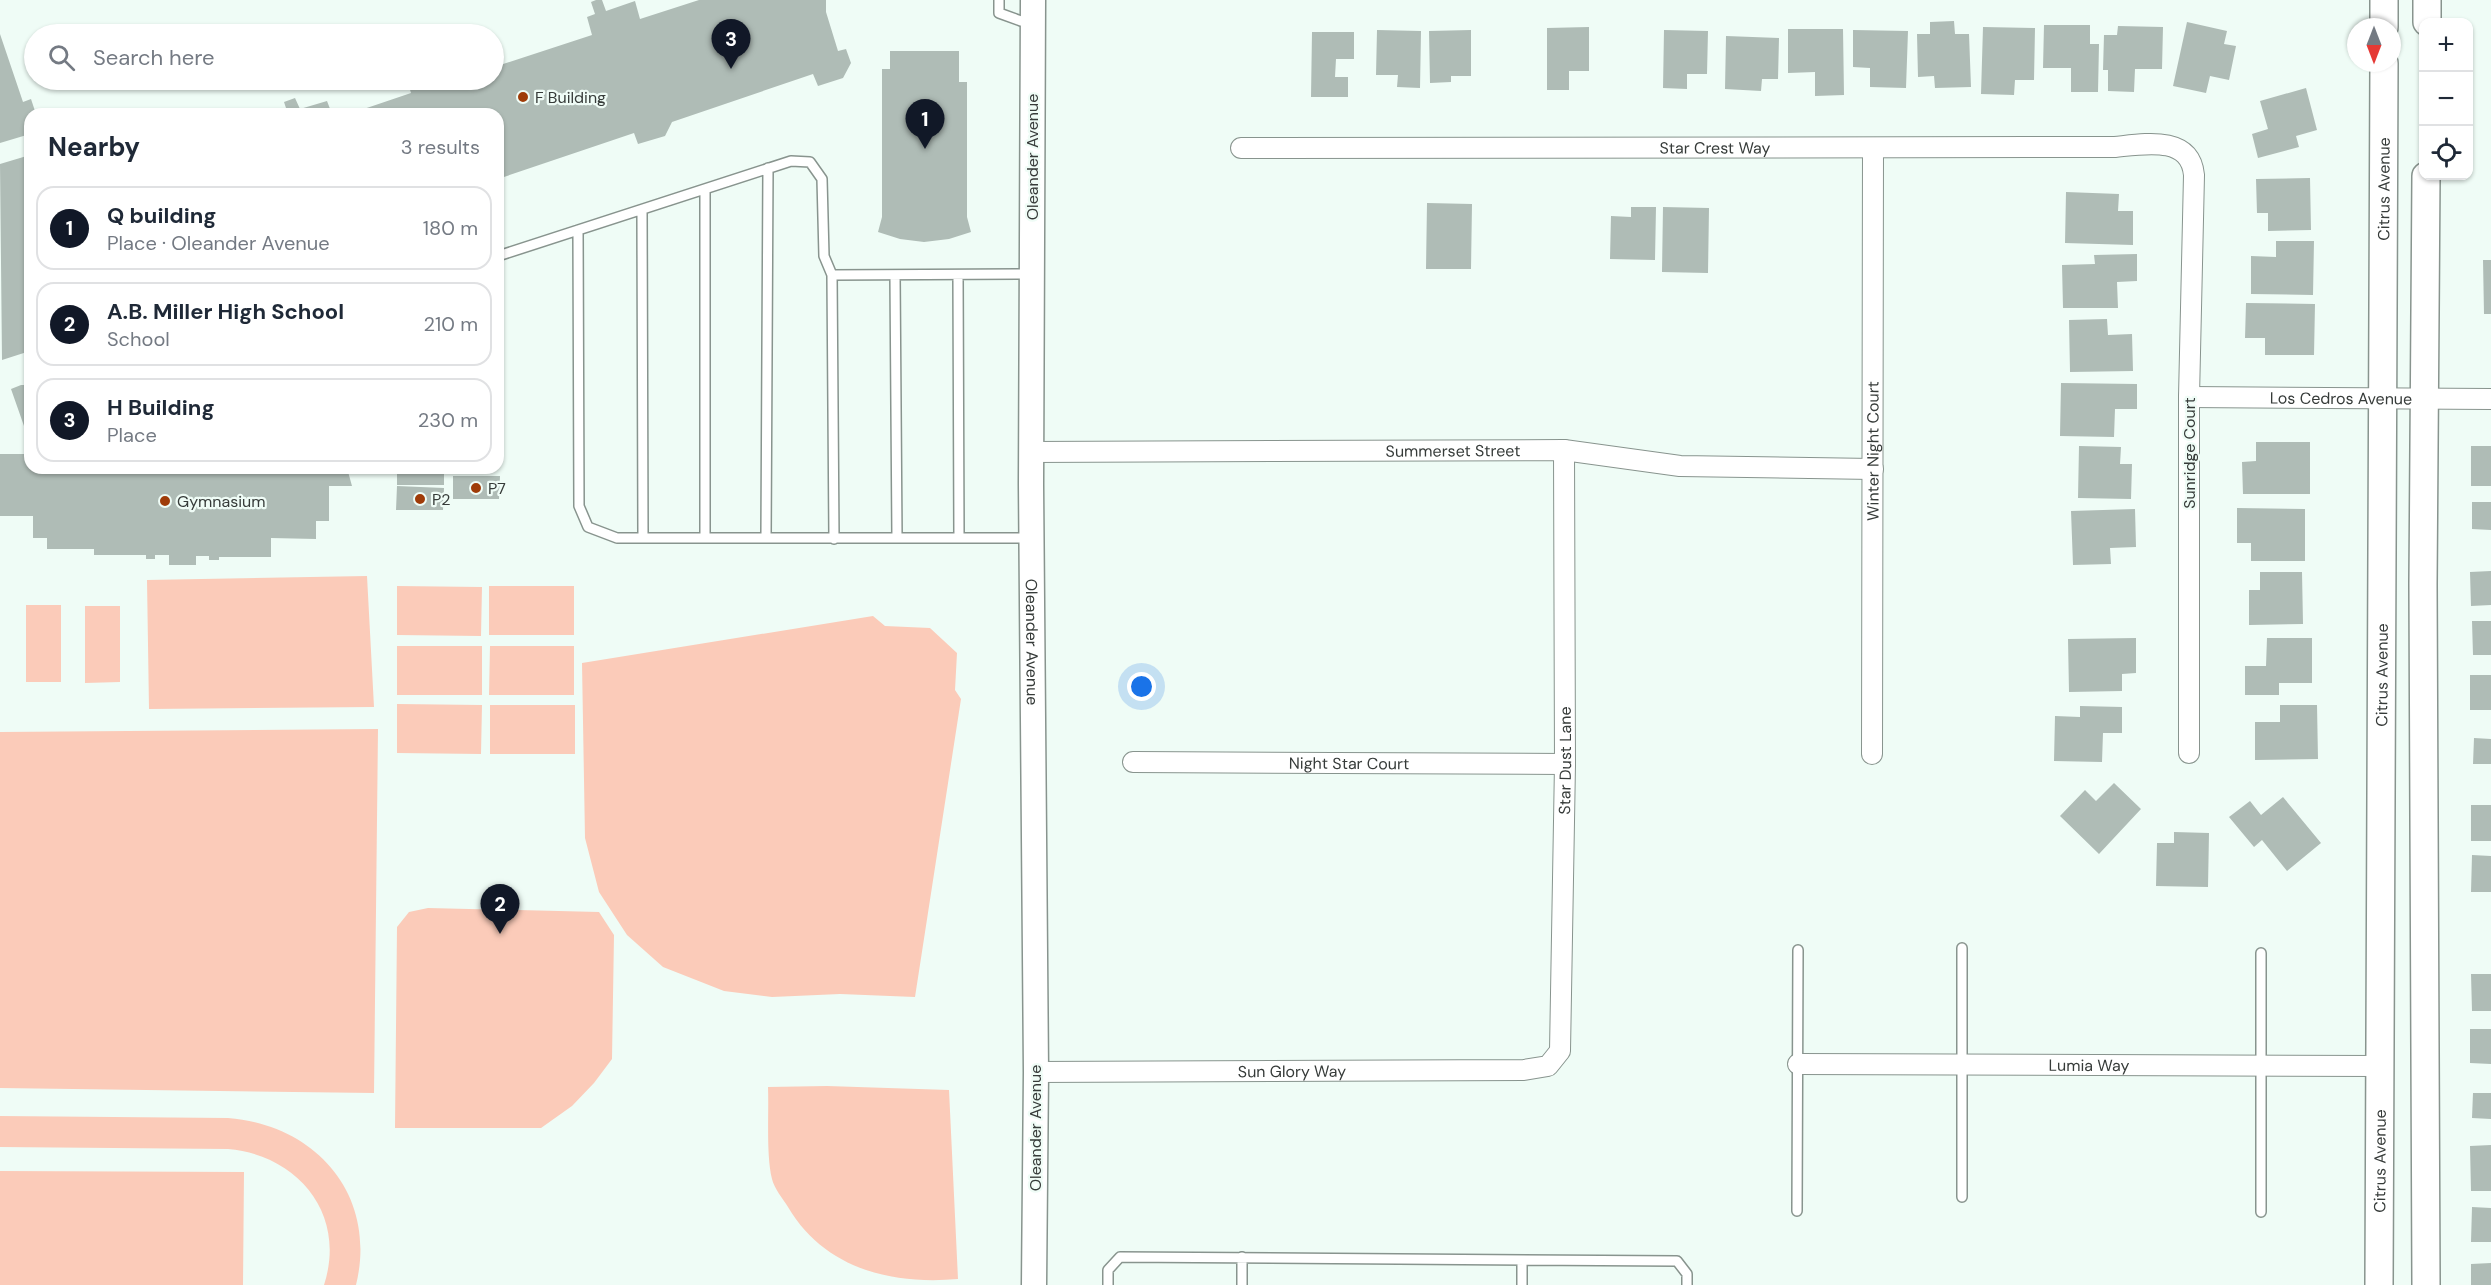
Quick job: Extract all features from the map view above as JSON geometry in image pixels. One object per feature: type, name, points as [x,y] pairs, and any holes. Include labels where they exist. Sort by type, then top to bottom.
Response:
[{"type":"main road","points":[[2384,0],[2384,18]]},
{"type":"main road","points":[[2427,0],[2427,18]]},
{"type":"main road","name":"Citrus Avenue","points":[[2379,1285],[2384,72]]},
{"type":"main road","points":[[2426,180],[2423,399],[2426,1285]]},
{"type":"street","name":"Oleander Avenue","points":[[1033,10],[1031,452],[1036,1072],[1034,1285]]},
{"type":"street","name":"Star Crest Way","points":[[1241,147],[1873,149],[2115,147],[2148,143],[2180,149],[2187,155]]},
{"type":"street","name":"Winter Night Court","points":[[1872,754],[1873,149]]},
{"type":"street","name":"Sunridge Court","points":[[2187,155],[2194,175],[2189,397],[2188,753]]},
{"type":"street","name":"Los Cedros Avenue","points":[[2189,397],[2491,399]]},
{"type":"street","name":"Summerset Street","points":[[1031,452],[1563,450],[1680,466],[1873,469]]},
{"type":"street","name":"Star Dust Lane","points":[[1548,1066],[1560,1051],[1565,764],[1563,450]]},
{"type":"street","name":"Night Star Court","points":[[1133,762],[1565,764]]},
{"type":"street","name":"Lumia Way","points":[[1798,1064],[2380,1066]]},
{"type":"street","name":"Sun Glory Way","points":[[1036,1072],[1524,1070],[1548,1066]]},
{"type":"lane","points":[[999,0],[999,13],[1021,21],[1033,10]]},
{"type":"lane","points":[[504,254],[791,161],[810,162],[822,179],[824,256],[832,275],[834,539]]},
{"type":"lane","points":[[766,538],[768,168]]},
{"type":"lane","points":[[705,190],[705,538]]},
{"type":"lane","points":[[642,210],[643,538]]},
{"type":"lane","points":[[578,230],[579,506],[588,526],[617,538],[1032,538]]},
{"type":"lane","points":[[832,275],[1032,274]]},
{"type":"lane","points":[[895,275],[897,538]]},
{"type":"lane","points":[[958,275],[959,538]]},
{"type":"lane","points":[[1962,948],[1962,1197]]},
{"type":"lane","points":[[1797,1211],[1798,950]]},
{"type":"lane","points":[[2261,952],[2261,1212]]},
{"type":"lane","points":[[1108,1285],[1108,1270],[1120,1257],[1677,1261],[1687,1274],[1687,1285]]},
{"type":"lane","points":[[1242,1257],[1242,1285]]},
{"type":"lane","points":[[1521,1260],[1522,1285]]},
{"type":"shaded area","points":[[367,576],[374,707],[149,709],[147,580]]},
{"type":"shaded area","points":[[397,586],[482,587],[481,636],[397,635]]},
{"type":"shaded area","points":[[489,586],[574,586],[574,635],[489,635]]},
{"type":"shaded area","points":[[26,605],[61,605],[61,682],[26,682]]},
{"type":"shaded area","points":[[85,606],[120,606],[120,682],[85,683]]},
{"type":"shaded area","points":[[873,616],[885,626],[930,628],[957,653],[955,690],[961,699],[915,997],[840,994],[772,997],[724,991],[663,967],[627,935],[599,892],[585,838],[582,663]]},
{"type":"shaded area","points":[[397,646],[482,646],[482,695],[397,695]]},
{"type":"shaded area","points":[[490,646],[574,646],[574,695],[489,695]]},
{"type":"shaded area","points":[[397,704],[482,705],[481,754],[397,753]]},
{"type":"shaded area","points":[[490,705],[575,705],[575,754],[490,754]]},
{"type":"shaded area","points":[[378,729],[374,1093],[0,1088],[0,732]]},
{"type":"shaded area","points":[[428,908],[599,912],[614,935],[612,1059],[594,1083],[572,1106],[541,1128],[395,1128],[397,927],[409,912]]},
{"type":"shaded area","points":[[827,1086],[949,1090],[958,1279],[908,1279],[861,1268],[820,1245],[803,1228],[788,1207],[775,1186],[770,1169],[768,1087]]},
{"type":"shaded area","points":[[0,1116],[228,1118],[260,1123],[288,1134],[313,1150],[333,1170],[348,1194],[358,1222],[360,1252],[356,1285],[324,1285],[329,1259],[329,1235],[322,1212],[311,1193],[295,1176],[276,1163],[253,1154],[228,1149],[0,1147]]},
{"type":"shaded area","points":[[0,1171],[244,1172],[243,1285],[0,1285]]},
{"type":"building","points":[[602,0],[606,11],[635,1],[640,19],[699,0],[826,0],[826,12],[838,51],[846,49],[851,63],[843,78],[818,86],[813,74],[672,122],[665,136],[638,144],[634,133],[504,177],[504,108],[367,108],[411,93],[410,90],[504,90],[504,64],[592,35],[587,17],[595,14],[591,2]]},
{"type":"building","points":[[1954,21],[1955,34],[1969,34],[1971,87],[1935,88],[1934,76],[1918,77],[1917,34],[1930,34],[1930,22]]},
{"type":"building","points":[[2187,22],[2227,31],[2224,44],[2236,46],[2229,80],[2210,76],[2206,93],[2173,86]]},
{"type":"building","points":[[2044,25],[2090,25],[2090,44],[2099,44],[2098,92],[2071,92],[2071,68],[2043,68]]},
{"type":"building","points":[[2118,26],[2163,27],[2162,69],[2135,69],[2134,92],[2108,91],[2108,70],[2103,70],[2104,35],[2117,35]]},
{"type":"building","points":[[1589,27],[1589,71],[1569,71],[1569,90],[1547,90],[1547,28]]},
{"type":"building","points":[[1983,27],[2035,28],[2034,80],[2015,80],[2014,95],[1981,94]]},
{"type":"building","points":[[1788,29],[1843,29],[1844,95],[1815,96],[1815,72],[1788,73]]},
{"type":"building","points":[[1377,30],[1421,31],[1420,88],[1397,87],[1398,75],[1376,75]]},
{"type":"building","points":[[1471,30],[1471,76],[1451,76],[1451,82],[1430,83],[1429,31]]},
{"type":"building","points":[[1664,30],[1708,31],[1707,74],[1687,74],[1687,89],[1663,88]]},
{"type":"building","points":[[1853,30],[1908,31],[1906,88],[1870,87],[1870,68],[1853,67]]},
{"type":"building","points":[[1312,32],[1354,32],[1354,59],[1336,59],[1335,77],[1348,77],[1348,97],[1311,97]]},
{"type":"building","points":[[0,34],[23,102],[31,99],[34,108],[24,108],[24,136],[0,143]]},
{"type":"building","points":[[1726,36],[1779,38],[1778,79],[1762,79],[1761,91],[1725,89]]},
{"type":"building","points":[[890,51],[959,51],[959,82],[967,82],[967,217],[971,232],[949,239],[924,242],[900,239],[878,232],[882,217],[882,69],[890,69]]},
{"type":"building","points":[[2306,88],[2317,130],[2296,136],[2299,147],[2258,158],[2252,134],[2268,129],[2260,101]]},
{"type":"building","points":[[295,98],[300,108],[286,108],[284,102]]},
{"type":"building","points":[[327,101],[330,108],[303,108]]},
{"type":"building","points":[[24,157],[24,353],[2,360],[0,164]]},
{"type":"building","points":[[2310,178],[2311,230],[2268,231],[2268,213],[2257,213],[2256,179]]},
{"type":"building","points":[[2066,192],[2119,194],[2118,211],[2133,211],[2133,245],[2065,243]]},
{"type":"building","points":[[1427,203],[1472,204],[1471,269],[1426,269]]},
{"type":"building","points":[[1631,207],[1656,207],[1655,260],[1610,259],[1611,216],[1631,217]]},
{"type":"building","points":[[1663,207],[1709,208],[1708,273],[1662,272]]},
{"type":"building","points":[[2276,241],[2314,241],[2313,295],[2251,294],[2251,256],[2276,257]]},
{"type":"building","points":[[2137,254],[2137,281],[2117,282],[2118,308],[2063,308],[2062,265],[2095,264],[2094,255]]},
{"type":"building","points":[[2483,260],[2491,260],[2491,314],[2484,314]]},
{"type":"building","points":[[2246,303],[2315,304],[2314,355],[2265,355],[2265,338],[2245,338]]},
{"type":"building","points":[[2107,319],[2108,335],[2132,334],[2133,371],[2070,372],[2069,320]]},
{"type":"building","points":[[2061,383],[2137,384],[2137,409],[2115,409],[2114,437],[2060,436]]},
{"type":"building","points":[[24,385],[24,426],[11,389]]},
{"type":"building","points":[[2256,442],[2310,442],[2310,494],[2243,494],[2242,462],[2256,461]]},
{"type":"building","points":[[2079,446],[2121,447],[2120,464],[2132,464],[2131,499],[2078,498]]},
{"type":"building","points":[[2471,446],[2491,446],[2491,486],[2471,486]]},
{"type":"building","name":"Gymnasium","points":[[0,454],[24,454],[24,474],[349,474],[352,486],[329,486],[329,521],[316,521],[316,539],[271,538],[271,557],[219,557],[219,560],[209,560],[209,556],[196,556],[196,565],[169,565],[169,555],[155,555],[155,559],[146,559],[146,555],[94,555],[94,549],[47,549],[47,538],[33,538],[33,516],[0,516]]},
{"type":"building","points":[[397,474],[444,474],[444,485],[397,485]]},
{"type":"building","name":"P7","points":[[453,476],[500,476],[499,499],[453,499]]},
{"type":"building","name":"P2","points":[[397,486],[444,488],[443,510],[396,510]]},
{"type":"building","points":[[2472,502],[2491,502],[2491,530],[2472,529]]},
{"type":"building","points":[[2237,508],[2305,509],[2305,561],[2251,561],[2251,543],[2237,543]]},
{"type":"building","points":[[2135,509],[2136,547],[2110,548],[2111,564],[2073,565],[2071,511]]},
{"type":"building","points":[[2491,571],[2491,605],[2471,606],[2470,572]]},
{"type":"building","points":[[2260,572],[2302,572],[2303,624],[2249,625],[2249,590],[2260,590]]},
{"type":"building","points":[[2472,621],[2491,621],[2491,655],[2473,655]]},
{"type":"building","points":[[2136,638],[2136,673],[2122,674],[2122,691],[2069,692],[2068,639]]},
{"type":"building","points":[[2267,638],[2312,638],[2312,683],[2279,683],[2279,695],[2245,695],[2245,666],[2266,666]]},
{"type":"building","points":[[2470,675],[2491,675],[2491,710],[2470,710]]},
{"type":"building","points":[[2280,705],[2317,705],[2318,759],[2255,760],[2255,722],[2280,722]]},
{"type":"building","points":[[2080,706],[2122,707],[2122,733],[2103,733],[2102,762],[2054,761],[2055,716],[2080,717]]},
{"type":"building","points":[[2474,738],[2491,739],[2491,764],[2473,764]]},
{"type":"building","points":[[2114,783],[2141,809],[2099,854],[2060,816],[2085,790],[2096,801]]},
{"type":"building","points":[[2283,797],[2321,843],[2287,871],[2262,840],[2254,847],[2229,817],[2250,801],[2261,815]]},
{"type":"building","points":[[2471,805],[2491,805],[2491,841],[2471,841]]},
{"type":"building","points":[[2174,832],[2209,833],[2208,887],[2156,886],[2157,843],[2174,843]]},
{"type":"building","points":[[2472,855],[2491,856],[2491,892],[2471,892]]},
{"type":"building","points":[[2471,974],[2491,974],[2491,1011],[2472,1011]]},
{"type":"building","points":[[2470,1029],[2491,1029],[2491,1064],[2470,1063]]},
{"type":"building","points":[[2473,1093],[2491,1093],[2491,1119],[2472,1118]]},
{"type":"building","points":[[2491,1145],[2491,1191],[2471,1191],[2470,1146]]},
{"type":"building","points":[[2472,1207],[2491,1208],[2491,1242],[2471,1242]]},
{"type":"building","points":[[2491,1263],[2491,1285],[2471,1285],[2471,1264]]},
{"type":"place","name":"H Building","points":[[731,69]]},
{"type":"place","name":"F Building","points":[[523,97]]},
{"type":"place","name":"Q building","points":[[925,149]]},
{"type":"place","name":"P7","points":[[476,488]]},
{"type":"place","name":"P2","points":[[420,499]]},
{"type":"place","name":"Gymnasium","points":[[165,501]]},
{"type":"place","name":"A.B. Miller High School","points":[[500,934]]}]
